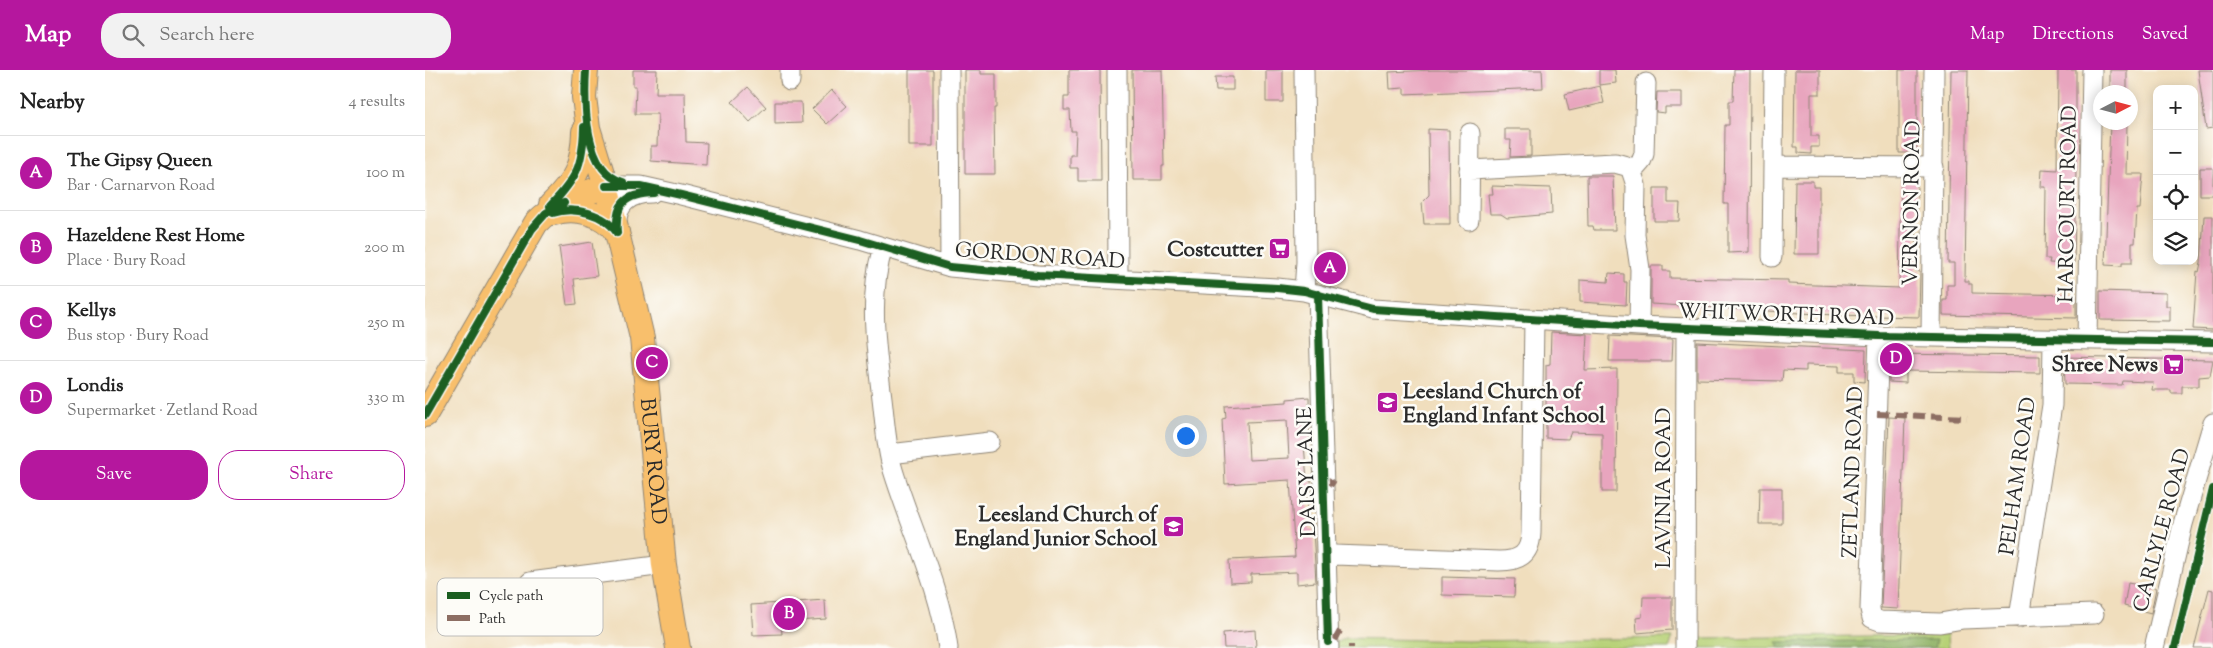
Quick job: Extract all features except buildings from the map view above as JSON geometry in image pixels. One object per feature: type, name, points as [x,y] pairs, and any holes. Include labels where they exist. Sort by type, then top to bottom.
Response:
[{"type":"main road","name":"BURY ROAD","points":[[586,70],[584,98],[589,128],[606,186],[642,338],[664,565],[678,648]]},
{"type":"main road","points":[[425,415],[537,221],[569,185],[580,166],[583,150],[584,98]]},
{"type":"main road","points":[[537,221],[564,203],[606,186]]},
{"type":"main road","points":[[537,221],[557,212],[574,210],[602,219],[617,233]]},
{"type":"street","points":[[949,70],[950,267]]},
{"type":"street","points":[[1117,70],[1118,278]]},
{"type":"street","name":"DAISY LANE","points":[[1304,70],[1306,262],[1311,292],[1329,648]]},
{"type":"street","points":[[1772,257],[1774,70]]},
{"type":"street","name":"VERNON ROAD","points":[[1931,337],[1934,70]]},
{"type":"street","name":"HARCOURT ROAD","points":[[2087,340],[2092,70]]},
{"type":"street","points":[[1633,171],[1645,154],[1646,83]]},
{"type":"street","points":[[1469,220],[1470,133]]},
{"type":"street","points":[[597,159],[603,171],[611,178],[641,186]]},
{"type":"street","points":[[1469,170],[1615,163],[1626,165],[1633,171],[1635,185],[1635,235],[1640,269],[1639,326]]},
{"type":"street","points":[[1773,166],[1934,167]]},
{"type":"street","name":"GORDON ROAD","points":[[606,186],[641,186],[681,195],[883,247],[950,267],[1311,292],[1359,306]]},
{"type":"street","points":[[617,233],[617,212],[627,199],[644,193],[681,195]]},
{"type":"street","points":[[883,247],[877,272],[875,332],[890,454],[944,621],[948,648]]},
{"type":"street","name":"WHITWORTH ROAD","points":[[1359,306],[1412,313],[1639,326],[1879,336],[2213,342]]},
{"type":"street","points":[[1335,555],[1499,561],[1515,560],[1526,554],[1529,548],[1531,533],[1534,319]]},
{"type":"street","name":"LAVINIA ROAD","points":[[1685,648],[1686,327]]},
{"type":"street","name":"ZETLAND ROAD","points":[[1879,336],[1870,610],[1872,618],[1880,622],[1940,623],[1963,619],[2019,618]]},
{"type":"street","name":"PELHAM ROAD","points":[[2019,618],[2051,412],[2053,340]]},
{"type":"street","name":"CARLYLE ROAD","points":[[2154,648],[2183,524],[2213,423]]},
{"type":"street","points":[[890,454],[990,442]]},
{"type":"street","points":[[562,578],[664,565]]},
{"type":"street","points":[[2019,618],[2094,614]]},
{"type":"green space","points":[[1947,635],[1948,648],[1700,648],[1697,638]]},
{"type":"green space","points":[[1345,638],[1466,641],[1673,638],[1669,648],[1336,648],[1335,643]]},
{"type":"green space","points":[[1936,640],[1934,648],[1780,648],[1777,642]]},
{"type":"marked path","points":[[1877,414],[1967,418]]},
{"type":"marked path","points":[[1324,480],[1328,480],[1336,486]]},
{"type":"marked path","points":[[1335,640],[1340,631]]},
{"type":"cycle path","points":[[586,70],[585,100],[589,135],[594,151],[600,165],[610,176],[623,182]]},
{"type":"cycle path","points":[[550,206],[566,188],[580,162],[584,127]]},
{"type":"cycle path","points":[[606,186],[641,186],[681,195],[860,240],[950,267],[1038,275],[1277,288],[1304,291],[1373,309],[1639,326],[1879,336],[2213,342]]},
{"type":"cycle path","points":[[617,233],[618,215],[623,202],[635,196],[654,193]]},
{"type":"cycle path","points":[[425,415],[532,229],[546,213],[564,203]]},
{"type":"cycle path","points":[[553,213],[570,210],[588,213],[605,220],[617,233]]},
{"type":"cycle path","points":[[1318,294],[1328,642]]},
{"type":"cycle path","points":[[2175,648],[2213,489]]},
{"type":"place","name":"Costcutter","points":[[1280,249]]},
{"type":"place","name":"The Gipsy Queen","points":[[1330,268]]},
{"type":"place","name":"Londis","points":[[1896,359]]},
{"type":"place","name":"Kellys","points":[[652,363]]},
{"type":"place","name":"Shree News","points":[[2174,364]]},
{"type":"place","name":"Leesland Church of England Infant School","points":[[1387,403]]},
{"type":"place","name":"Leesland Church of England Junior School","points":[[1173,526]]},
{"type":"place","name":"Hazeldene Rest Home","points":[[789,614]]}]
